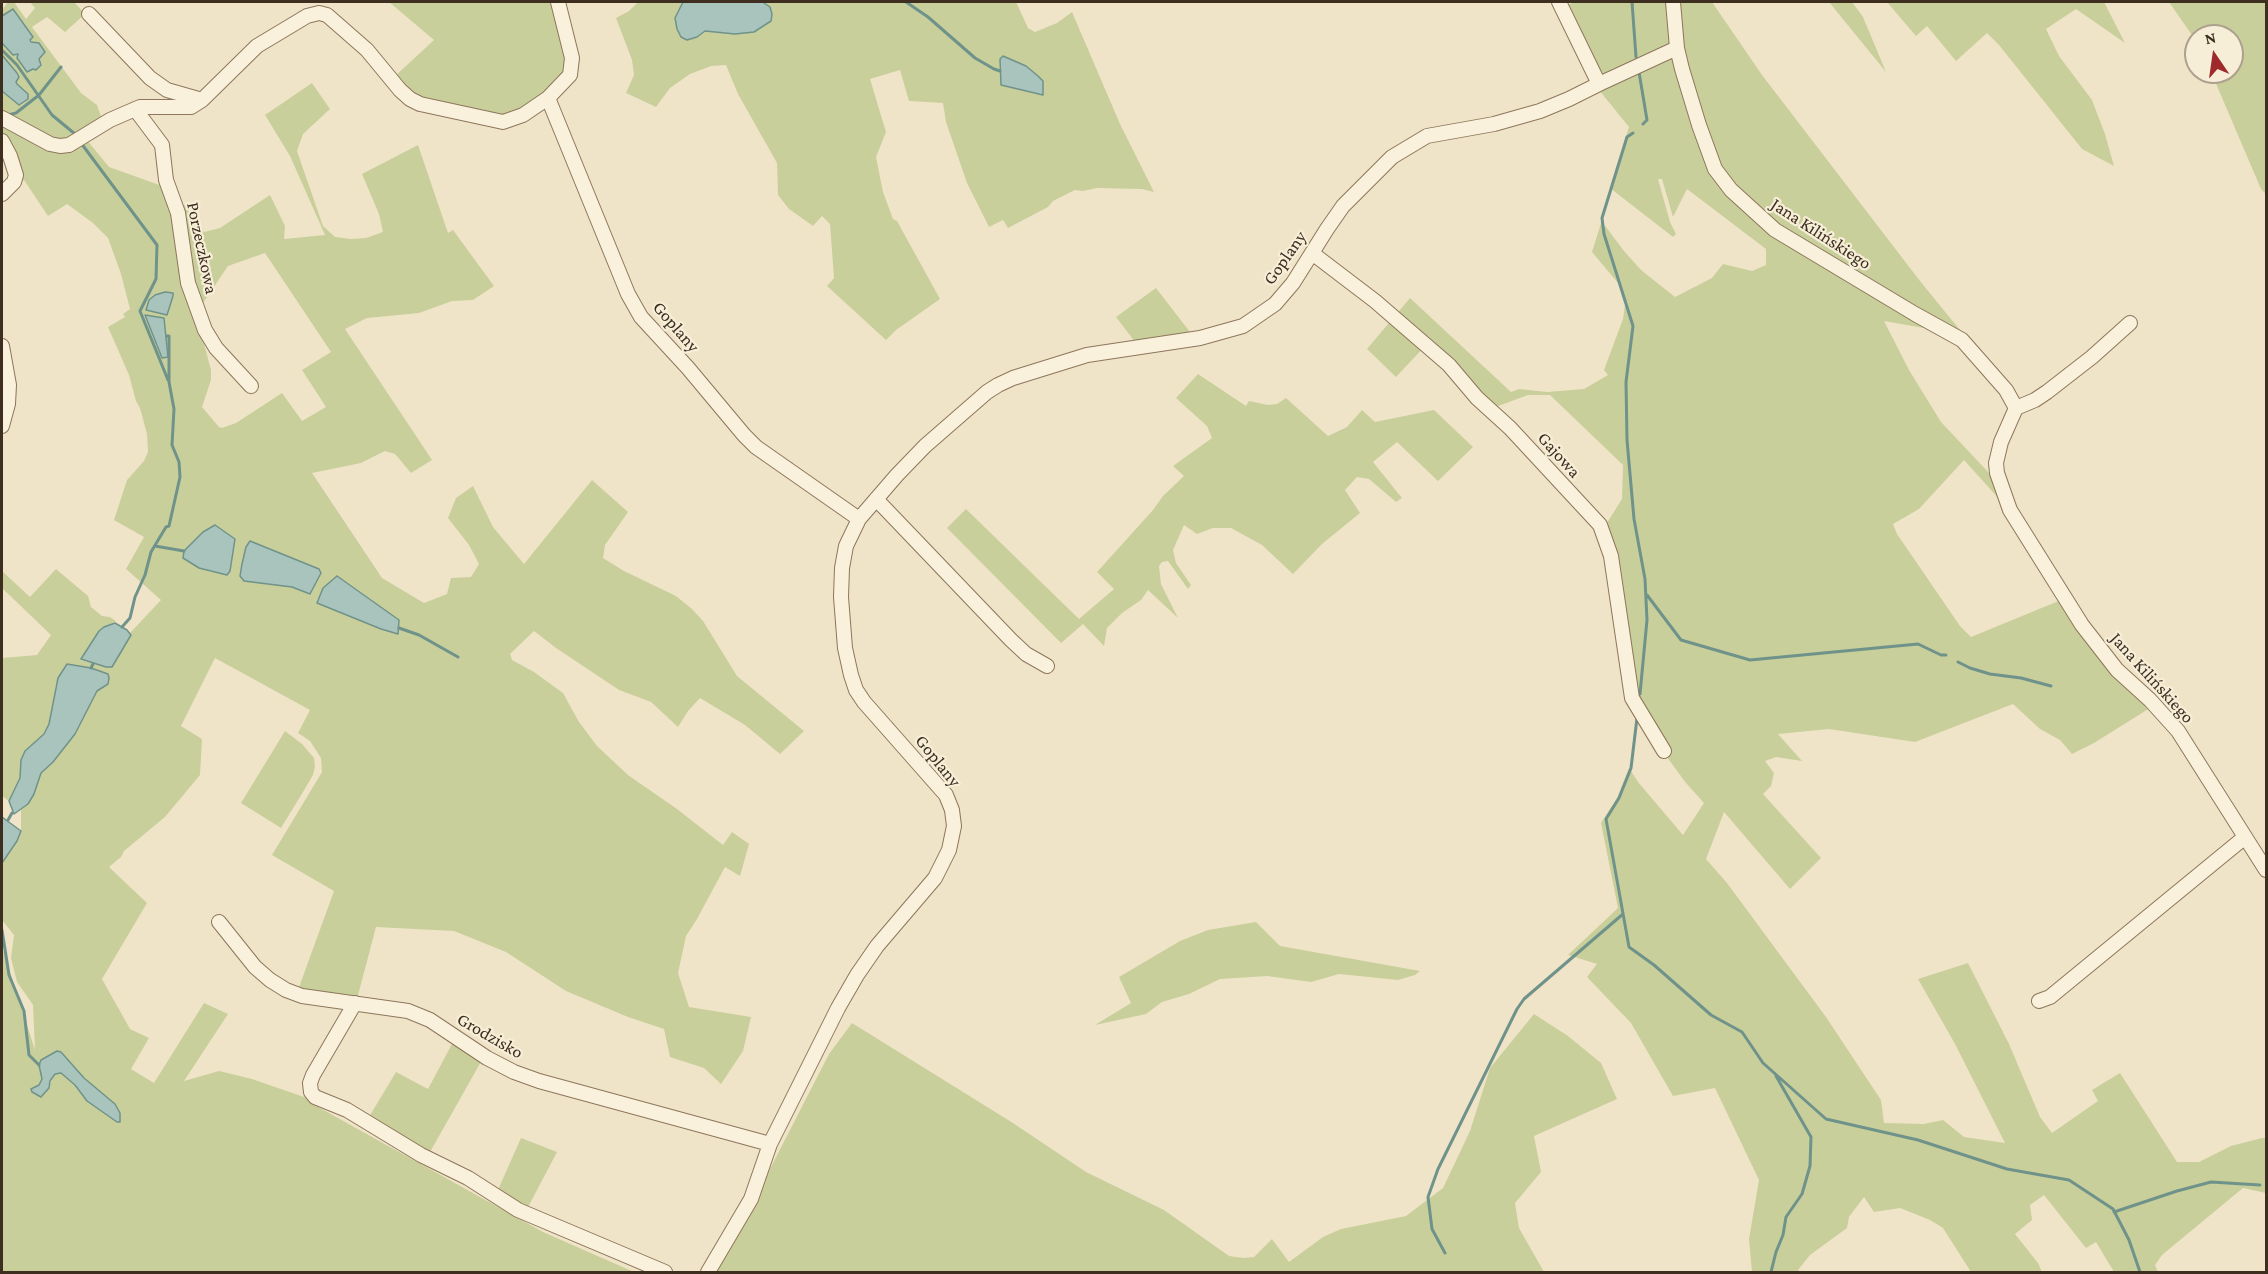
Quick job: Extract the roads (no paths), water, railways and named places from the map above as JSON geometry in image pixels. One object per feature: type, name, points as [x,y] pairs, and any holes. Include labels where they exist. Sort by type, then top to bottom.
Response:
[{"type":"street","points":[[2,118],[50,144],[60,146],[69,145],[110,120],[135,109],[191,106],[202,100],[257,46],[318,7],[367,50],[400,90],[420,104],[503,122],[524,114],[548,98],[570,75],[572,58],[558,2]]},
{"type":"street","points":[[1558,2],[1599,84]]},
{"type":"street","name":"Jana Kilińskiego","points":[[1673,2],[1677,48],[1688,93],[1715,169],[1731,190],[1775,230],[1962,340],[2006,390],[2016,408],[2001,442],[1996,463],[1997,473],[2010,510],[2088,633],[2117,669],[2178,731],[2266,870]]},
{"type":"street","points":[[89,14],[150,78],[167,90],[202,100]]},
{"type":"street","name":"Goplany","points":[[770,1144],[857,975],[877,946],[935,878],[950,850],[954,826],[952,810],[946,795],[864,702],[856,690],[851,675],[845,648],[841,597],[842,568],[846,546],[859,519],[876,498],[927,444],[998,385],[1087,355],[1200,338],[1243,326],[1275,304],[1293,283],[1343,206],[1375,172],[1412,144],[1427,136],[1494,124],[1540,111],[1677,48]]},
{"type":"street","name":"Goplany","points":[[548,98],[628,294],[645,321],[756,447],[859,519]]},
{"type":"street","name":"Porzeczkowa","points":[[135,109],[162,145],[166,180],[178,213],[188,283],[205,330],[216,348],[251,386]]},
{"type":"street","points":[[2,141],[16,175],[14,182],[2,194]]},
{"type":"street","name":"Gajowa","points":[[1312,253],[1348,279],[1449,365],[1477,398],[1510,428],[1600,525],[1611,556],[1632,698],[1664,752]]},
{"type":"street","points":[[2016,408],[2036,400],[2047,392],[2092,357],[2130,323]]},
{"type":"street","points":[[2,346],[9,385],[8,404],[2,426]]},
{"type":"street","points":[[876,498],[1011,640],[1026,654],[1047,666]]},
{"type":"street","points":[[2039,1001],[2050,997],[2245,837]]},
{"type":"street","name":"Grodzisko","points":[[219,922],[255,967],[286,990],[302,996],[408,1011],[430,1020],[487,1058],[514,1072],[539,1081],[770,1144]]},
{"type":"street","points":[[355,1003],[309,1083],[315,1098],[347,1110],[421,1155],[468,1178],[518,1210],[665,1272]]},
{"type":"street","points":[[708,1272],[751,1199],[770,1144]]},
{"type":"water","points":[[683,2],[766,2],[764,3],[770,7],[772,14],[771,21],[754,32],[735,34],[705,31],[687,40],[681,37],[675,18]]},
{"type":"water","points":[[13,9],[33,37],[31,42],[39,43],[45,52],[39,59],[41,65],[36,70],[27,72],[17,58],[18,54],[13,55],[2,43],[2,16]]},
{"type":"water","points":[[2,55],[17,73],[19,77],[17,84],[28,94],[28,99],[19,105],[2,91]]},
{"type":"water","points":[[1003,56],[1026,66],[1038,76],[1043,81],[1043,95],[1001,85],[1000,59]]},
{"type":"water","points":[[165,292],[173,293],[167,315],[146,310],[149,300]]},
{"type":"water","points":[[145,315],[164,318],[168,357],[162,358]]},
{"type":"water","points":[[215,525],[235,539],[230,571],[227,575],[199,568],[183,558],[184,551],[203,532]]},
{"type":"water","points":[[250,541],[319,569],[321,573],[310,594],[292,587],[244,581],[240,576],[246,547]]},
{"type":"water","points":[[337,576],[399,620],[398,634],[317,603],[323,588]]},
{"type":"water","points":[[115,623],[131,635],[112,667],[81,659],[99,631]]},
{"type":"water","points":[[67,664],[91,668],[108,674],[108,684],[97,691],[75,734],[53,762],[41,773],[28,804],[14,814],[9,801],[20,778],[21,760],[25,751],[44,734],[49,724],[58,678]]},
{"type":"water","points":[[2,817],[21,831],[2,863]]},
{"type":"water","points":[[57,1051],[61,1052],[84,1078],[115,1104],[120,1113],[120,1122],[87,1101],[75,1085],[61,1073],[55,1074],[50,1081],[49,1088],[41,1097],[32,1092],[31,1089],[39,1085],[42,1079],[39,1065],[41,1060]]},
{"type":"waterway","points":[[906,2],[928,17],[975,58],[1000,71]]},
{"type":"waterway","points":[[1632,2],[1636,57]]},
{"type":"waterway","points":[[2,50],[17,65],[52,115],[75,134]]},
{"type":"waterway","points":[[8,115],[16,113],[39,95],[61,67]]},
{"type":"waterway","points":[[1639,72],[1647,120],[1643,124]]},
{"type":"waterway","points":[[1633,133],[1627,137],[1602,218],[1604,234],[1633,326],[1626,382],[1627,440],[1634,519],[1645,579],[1647,620],[1640,694]]},
{"type":"waterway","points":[[81,143],[157,245],[156,279],[140,311],[168,380]]},
{"type":"waterway","points":[[122,627],[130,618],[151,552],[166,527],[169,526],[180,477],[179,462],[172,445],[174,409],[169,382],[169,336],[167,336]]},
{"type":"waterway","points":[[155,546],[184,551]]},
{"type":"waterway","points":[[1647,595],[1681,640],[1750,660],[1918,644],[1941,655],[1946,655]]},
{"type":"waterway","points":[[399,628],[419,635],[458,657]]},
{"type":"waterway","points":[[1958,662],[1990,674],[2021,678],[2051,686]]},
{"type":"waterway","points":[[91,668],[93,664]]},
{"type":"waterway","points":[[1637,718],[1631,768],[1619,798],[1606,819],[1629,947],[1654,965],[1711,1015],[1742,1032],[1763,1063],[1826,1119],[1918,1140],[2007,1169],[2069,1180],[2113,1209],[2129,1240],[2140,1272]]},
{"type":"waterway","points":[[8,820],[12,813]]},
{"type":"waterway","points":[[1445,1253],[1432,1229],[1428,1197],[1438,1169],[1517,1009],[1524,999],[1623,914]]},
{"type":"waterway","points":[[2,930],[9,975],[24,1011],[29,1055],[39,1065]]},
{"type":"waterway","points":[[1771,1272],[1783,1235],[1786,1217],[1802,1194],[1810,1166],[1811,1137],[1776,1076]]},
{"type":"waterway","points":[[2114,1212],[2211,1182],[2260,1185]]}]
